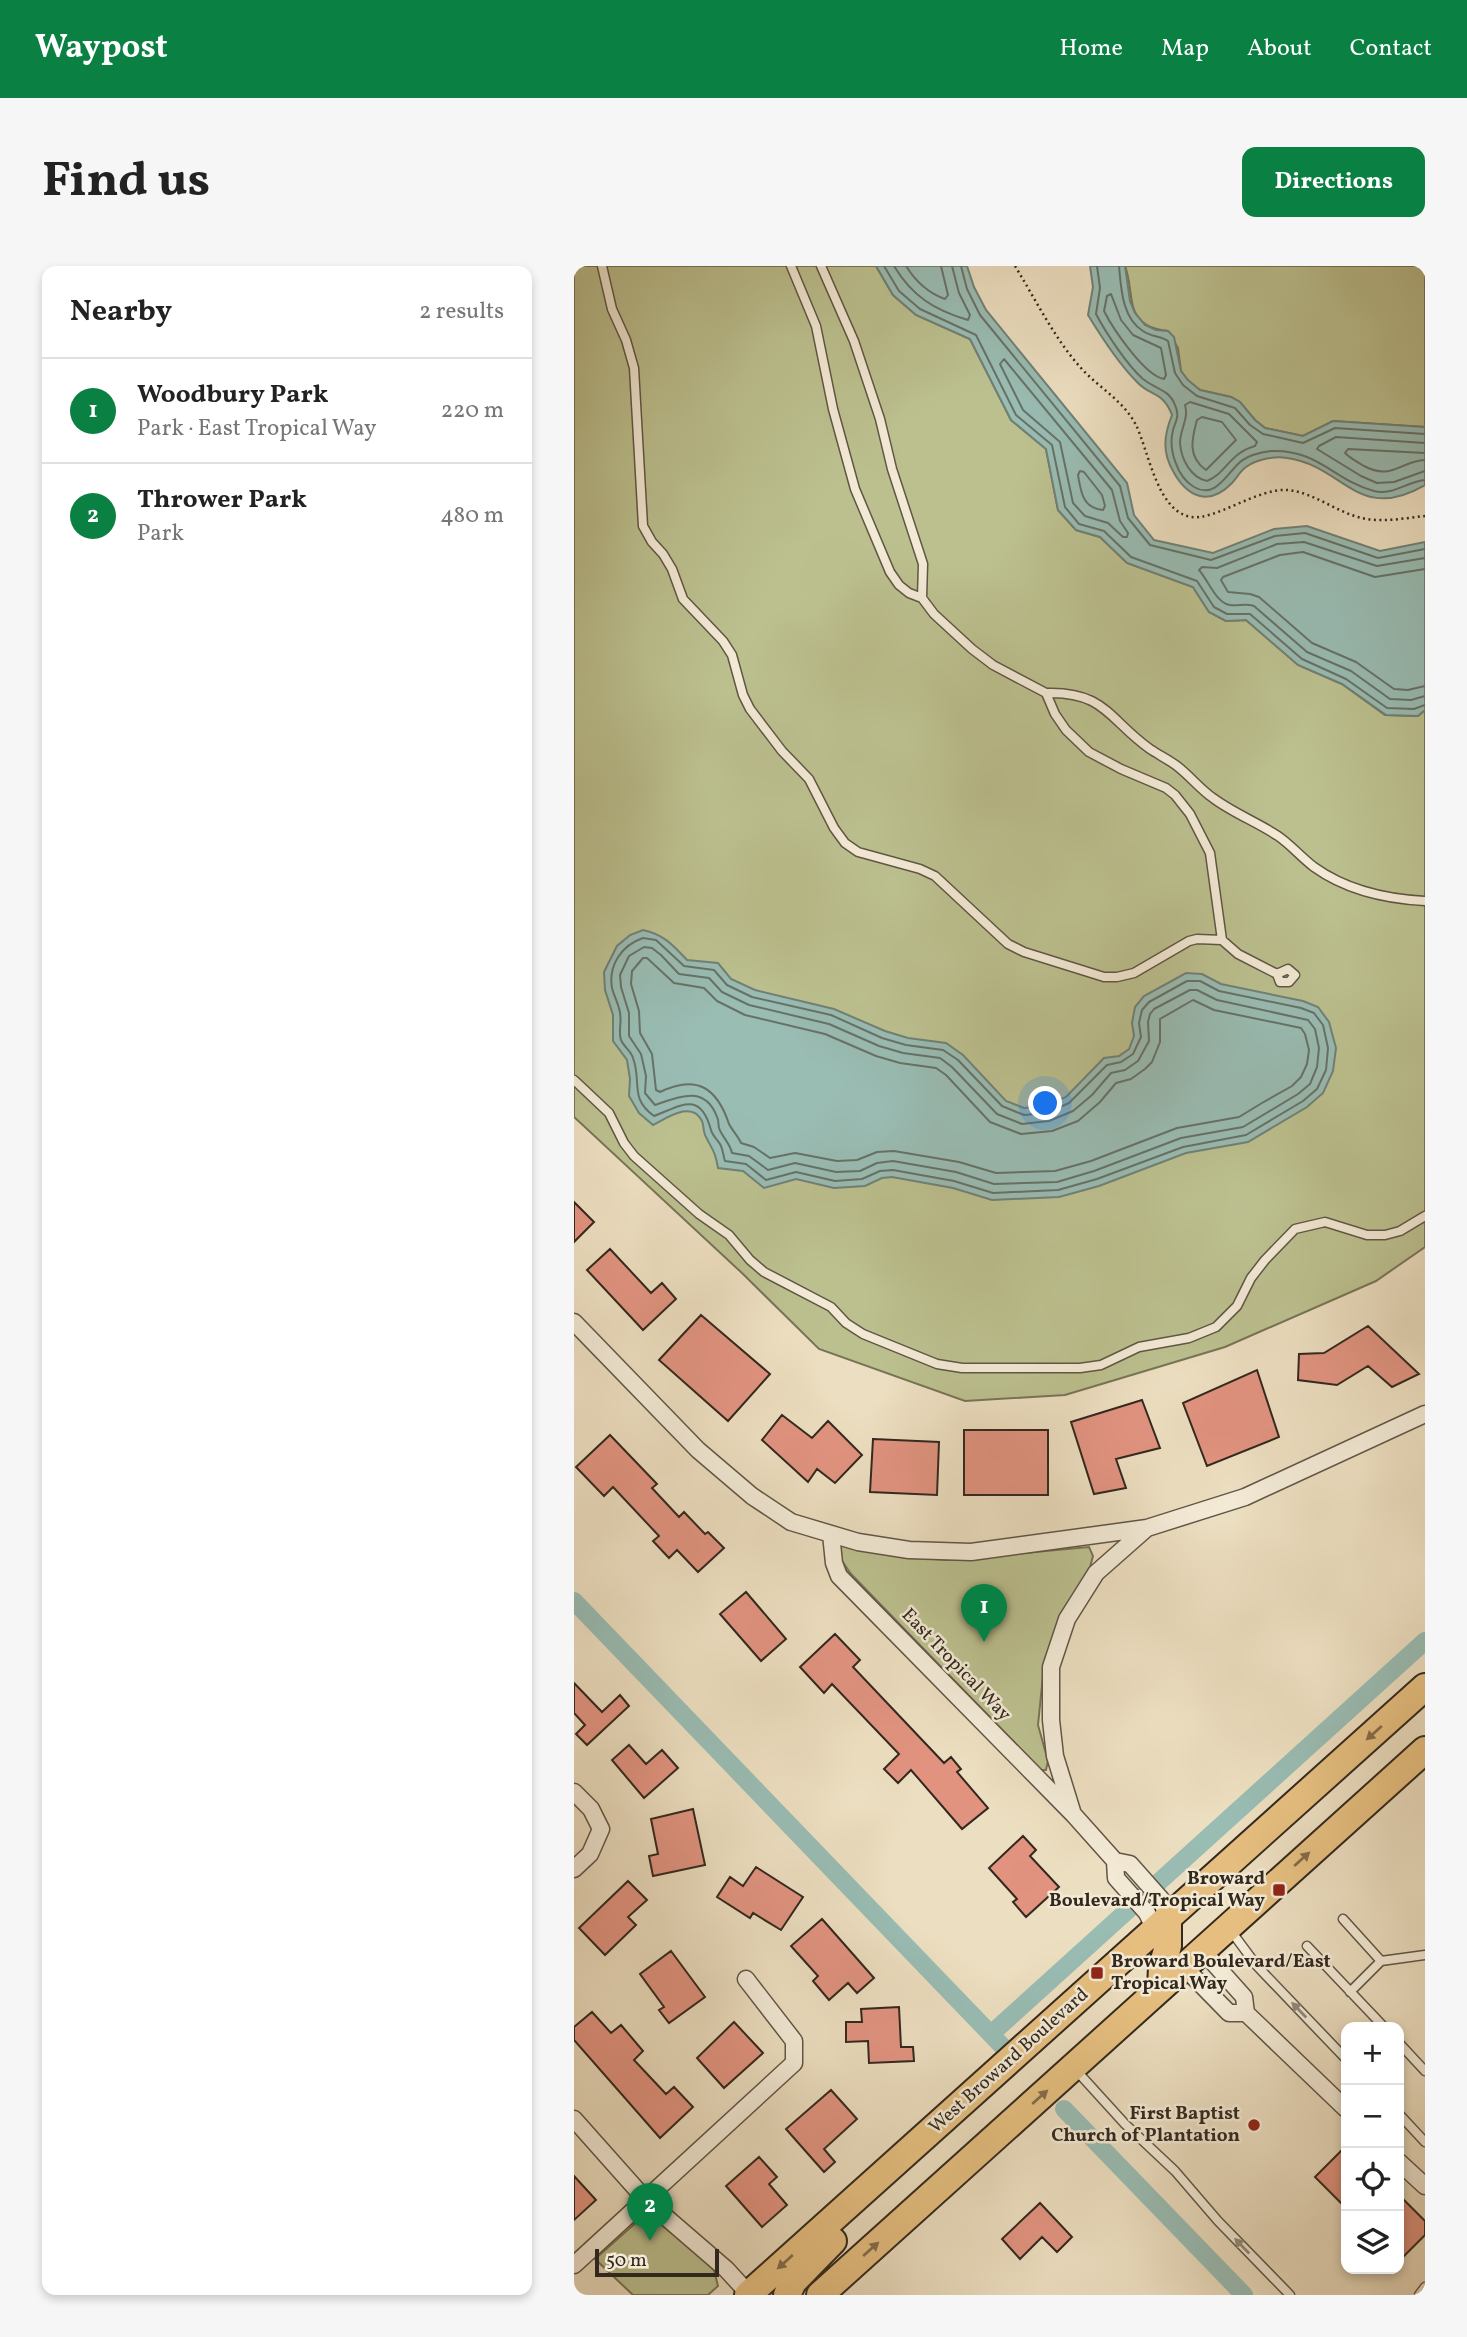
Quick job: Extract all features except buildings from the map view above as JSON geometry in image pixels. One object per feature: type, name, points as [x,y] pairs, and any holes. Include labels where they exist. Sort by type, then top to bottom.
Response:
[{"type":"main road","name":"West Broward Boulevard","points":[[749,2295],[924,2137],[1158,1915],[1425,1687]]},
{"type":"main road","points":[[820,2295],[1425,1750]]},
{"type":"main road","points":[[1158,1915],[1168,1946],[1162,1967],[1161,1988]]},
{"type":"main road","points":[[787,2295],[793,2282],[821,2252],[919,2160],[924,2137]]},
{"type":"street","name":"East Tropical Way","points":[[574,1322],[698,1450],[752,1496],[791,1522],[858,1542],[909,1550],[971,1552],[1147,1528],[1245,1497],[1425,1414]]},
{"type":"street","name":"East Tropical Way","points":[[1073,1814],[1055,1756],[1051,1720],[1051,1667],[1067,1619],[1096,1573],[1147,1528]]},
{"type":"street","name":"East Tropical Way","points":[[831,1534],[834,1563],[839,1576],[1122,1863],[1158,1915]]},
{"type":"street","points":[[574,1792],[591,1809],[601,1829],[590,1854],[574,1869]]},
{"type":"street","points":[[1122,1863],[1116,1878],[1158,1915]]},
{"type":"street","points":[[1193,1959],[1228,2012],[1246,2013]]},
{"type":"street","points":[[1193,1959],[1244,1997],[1246,2013],[1341,2104]]},
{"type":"street","points":[[574,2265],[794,2063],[794,2041],[746,1979]]},
{"type":"street","points":[[574,2119],[646,2200],[726,2269],[749,2295]]},
{"type":"street","points":[[1404,2167],[1425,2186]]},
{"type":"lane","points":[[602,266],[612,309],[626,340],[634,368],[643,526],[672,569],[683,599],[727,648],[750,709],[782,751],[809,779],[834,828],[845,843],[858,852],[936,876],[1008,944],[1024,952],[1104,977],[1134,973],[1197,939],[1222,940],[1238,954],[1277,974]]},
{"type":"lane","points":[[791,266],[816,326],[833,409],[855,489],[890,572],[899,586],[922,598],[934,614],[993,665],[1046,693],[1069,692],[1084,696],[1103,708],[1149,748],[1176,765],[1213,798],[1279,836],[1331,878],[1382,895],[1425,901]]},
{"type":"lane","points":[[821,266],[854,341],[880,419],[892,469],[923,564],[922,598]]},
{"type":"lane","points":[[1046,693],[1055,714],[1078,743],[1104,761],[1166,788],[1175,794],[1191,814],[1210,853],[1222,940]]},
{"type":"lane","points":[[574,1080],[609,1113],[624,1143],[634,1156],[699,1214],[729,1235],[764,1272],[831,1307],[846,1323],[863,1334],[937,1364],[962,1368],[1080,1368],[1101,1365],[1139,1347],[1189,1338],[1216,1327],[1237,1307],[1251,1278],[1265,1259],[1295,1229],[1325,1222],[1367,1235],[1385,1235],[1400,1231],[1425,1216]]},
{"type":"lane","points":[[1343,1919],[1381,1961]]},
{"type":"lane","points":[[1228,1926],[1257,1966],[1341,2054]]},
{"type":"lane","points":[[1307,1946],[1379,2022]]},
{"type":"lane","points":[[1350,1992],[1381,1961],[1425,1955]]},
{"type":"lane","points":[[1404,2048],[1425,2071]]},
{"type":"lane","points":[[1074,2067],[1125,2124],[1175,2171],[1290,2295]]},
{"type":"lane","points":[[1404,2119],[1425,2142]]},
{"type":"lane","points":[[1419,2295],[1425,2287]]},
{"type":"path","points":[[1015,266],[1063,346],[1083,370],[1126,410],[1136,425],[1167,503],[1181,513],[1193,517],[1208,514],[1270,492],[1288,490],[1366,519],[1425,516]]},
{"type":"green space","points":[[574,266],[876,266],[893,295],[916,315],[970,339],[1011,420],[1046,449],[1058,510],[1076,530],[1100,537],[1127,563],[1193,587],[1209,612],[1226,621],[1246,620],[1298,665],[1342,684],[1385,715],[1418,716],[1425,710],[1425,1247],[1376,1281],[1225,1347],[1065,1395],[965,1401],[819,1349],[743,1274],[574,1117]]},
{"type":"green space","points":[[1125,266],[1425,266],[1425,427],[1333,421],[1303,436],[1265,428],[1240,402],[1231,397],[1200,390],[1188,381],[1181,371],[1178,348],[1168,331],[1153,328],[1137,316]]},
{"type":"green space","points":[[839,1545],[898,1556],[947,1560],[1089,1547],[1093,1556],[1090,1567],[1060,1618],[1044,1666],[1038,1725],[1048,1761],[1046,1770],[1041,1770],[851,1574],[842,1561]]},
{"type":"green space","points":[[654,2218],[664,2222],[714,2270],[718,2286],[708,2295],[633,2295],[595,2259],[640,2219]]},
{"type":"water","points":[[876,266],[967,266],[986,310],[1127,483],[1134,515],[1154,540],[1213,553],[1274,529],[1307,526],[1380,551],[1425,542],[1425,710],[1418,716],[1386,715],[1342,684],[1298,665],[1246,620],[1226,621],[1209,612],[1193,587],[1127,563],[1100,537],[1076,530],[1058,510],[1046,449],[1011,420],[970,339],[916,315],[893,295]]},
{"type":"water","points":[[1090,266],[1125,266],[1130,301],[1135,313],[1145,325],[1168,331],[1174,337],[1181,371],[1188,380],[1200,390],[1231,397],[1240,402],[1265,428],[1303,436],[1333,421],[1425,427],[1425,485],[1402,495],[1383,498],[1367,496],[1307,463],[1277,457],[1250,464],[1232,483],[1215,495],[1207,497],[1192,493],[1179,480],[1167,457],[1166,436],[1172,415],[1168,407],[1161,398],[1142,387],[1130,375],[1088,315],[1093,287]]},
{"type":"water","points":[[643,930],[662,937],[687,960],[718,963],[731,979],[755,990],[834,1009],[908,1038],[946,1043],[963,1055],[1006,1101],[1024,1108],[1045,1106],[1066,1097],[1104,1058],[1119,1056],[1129,1049],[1134,1036],[1132,1023],[1135,1007],[1144,996],[1186,973],[1202,974],[1221,984],[1303,1001],[1318,1007],[1329,1022],[1336,1048],[1333,1071],[1323,1093],[1307,1107],[1248,1142],[1186,1153],[1099,1186],[1059,1197],[992,1200],[953,1188],[892,1177],[882,1178],[865,1186],[834,1188],[796,1179],[764,1188],[743,1171],[718,1168],[715,1154],[698,1115],[679,1112],[653,1125],[639,1113],[629,1096],[627,1060],[613,1041],[613,1015],[605,990],[604,972],[617,946],[630,935]]},
{"type":"waterway","points":[[574,1601],[1005,2049]]},
{"type":"waterway","points":[[991,2034],[1425,1641]]},
{"type":"waterway","points":[[1064,2109],[1244,2295]]},
{"type":"place","name":"Woodbury Park","points":[[984,1642]]},
{"type":"place","name":"Broward Boulevard/Tropical Way","points":[[1279,1890]]},
{"type":"place","name":"Broward Boulevard/East Tropical Way","points":[[1097,1973]]},
{"type":"place","name":"First Baptist Church of Plantation","points":[[1254,2125]]},
{"type":"place","name":"Thrower Park","points":[[650,2241]]}]
